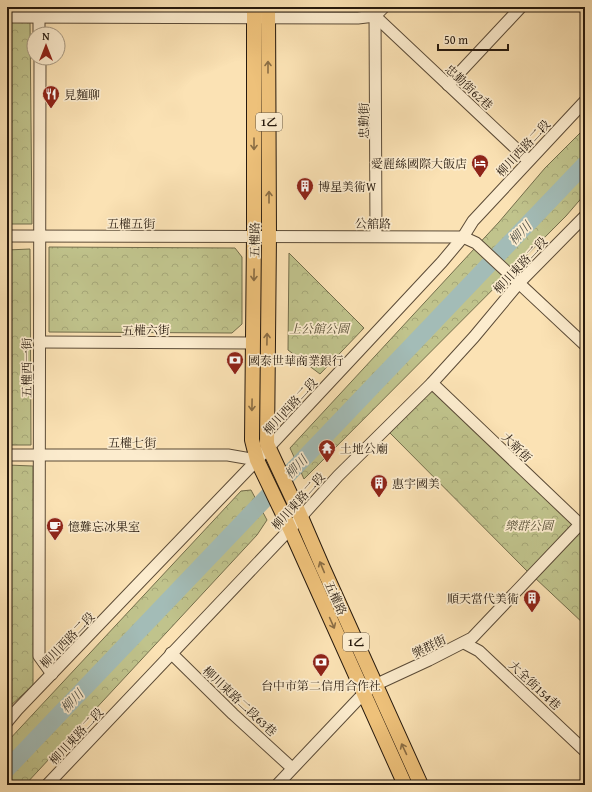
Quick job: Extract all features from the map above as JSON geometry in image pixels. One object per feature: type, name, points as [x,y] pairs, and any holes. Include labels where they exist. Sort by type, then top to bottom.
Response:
[{"type":"main road","name":"五權路","points":[[254,12],[252,440],[260,465],[281,511],[369,689],[420,785]]},
{"type":"main road","name":"五權路","points":[[268,12],[269,236],[266,437],[271,454],[301,517],[322,568],[405,785]]},
{"type":"street","points":[[7,17],[39,12],[268,12],[358,18],[384,7]]},
{"type":"street","points":[[448,85],[521,7]]},
{"type":"street","points":[[39,12],[40,26]]},
{"type":"street","name":"忠勤街62巷","points":[[375,12],[448,85],[528,160]]},
{"type":"street","name":"忠勤街","points":[[375,12],[376,236]]},
{"type":"street","name":"五權西一街","points":[[40,66],[39,656],[52,674]]},
{"type":"street","name":"柳川西路二段","points":[[8,720],[271,454],[464,237],[474,221],[528,160],[585,101]]},
{"type":"street","name":"柳川東路二段","points":[[47,785],[290,529],[338,476],[432,383],[474,337],[519,283],[585,216]]},
{"type":"street","name":"五權五街","points":[[7,236],[269,236]]},
{"type":"street","name":"公舘路","points":[[269,236],[464,237],[476,243],[519,283]]},
{"type":"street","points":[[519,283],[585,346]]},
{"type":"street","name":"五權六街","points":[[39,342],[253,342]]},
{"type":"street","name":"大新街","points":[[432,383],[583,525]]},
{"type":"street","name":"五權七街","points":[[7,455],[228,455],[260,465]]},
{"type":"street","name":"樂群街","points":[[277,785],[369,689],[472,638],[583,525]]},
{"type":"street","name":"大全街154巷","points":[[464,643],[480,651],[585,750]]},
{"type":"street","name":"柳川東路二段63巷","points":[[171,653],[233,714],[292,768]]},
{"type":"green space","points":[[7,21],[30,21],[30,26],[26,26],[26,66],[30,66],[32,224],[7,224]]},
{"type":"green space","points":[[585,128],[585,194],[566,216],[304,479],[290,448],[499,222],[545,168]]},
{"type":"green space","points":[[49,247],[235,248],[242,257],[242,324],[232,333],[49,332]]},
{"type":"green space","points":[[30,249],[31,445],[7,445],[7,250]]},
{"type":"green space","name":"上公館公園","points":[[289,253],[364,328],[320,374],[288,350]]},
{"type":"green space","name":"樂群公園","points":[[434,388],[576,525],[529,573],[390,433]]},
{"type":"green space","points":[[7,465],[33,466],[33,685],[8,708]]},
{"type":"green space","points":[[251,490],[267,520],[257,535],[25,785],[7,785],[7,742],[241,491]]},
{"type":"green space","points":[[580,529],[585,534],[585,625],[534,577]]},
{"type":"waterway","name":"柳川","points":[[7,769],[585,164]]},
{"type":"place","name":"見麵聊","points":[[51,109]]},
{"type":"place","name":"愛麗絲國際大飯店","points":[[480,178]]},
{"type":"place","name":"博星美術W","points":[[305,201]]},
{"type":"place","name":"國泰世華商業銀行","points":[[235,375]]},
{"type":"place","name":"土地公廟","points":[[327,463]]},
{"type":"place","name":"惠宇國美","points":[[379,498]]},
{"type":"place","name":"憶難忘冰果室","points":[[55,541]]},
{"type":"place","name":"順天當代美術","points":[[532,613]]},
{"type":"place","name":"台中市第二信用合作社","points":[[321,677]]}]
